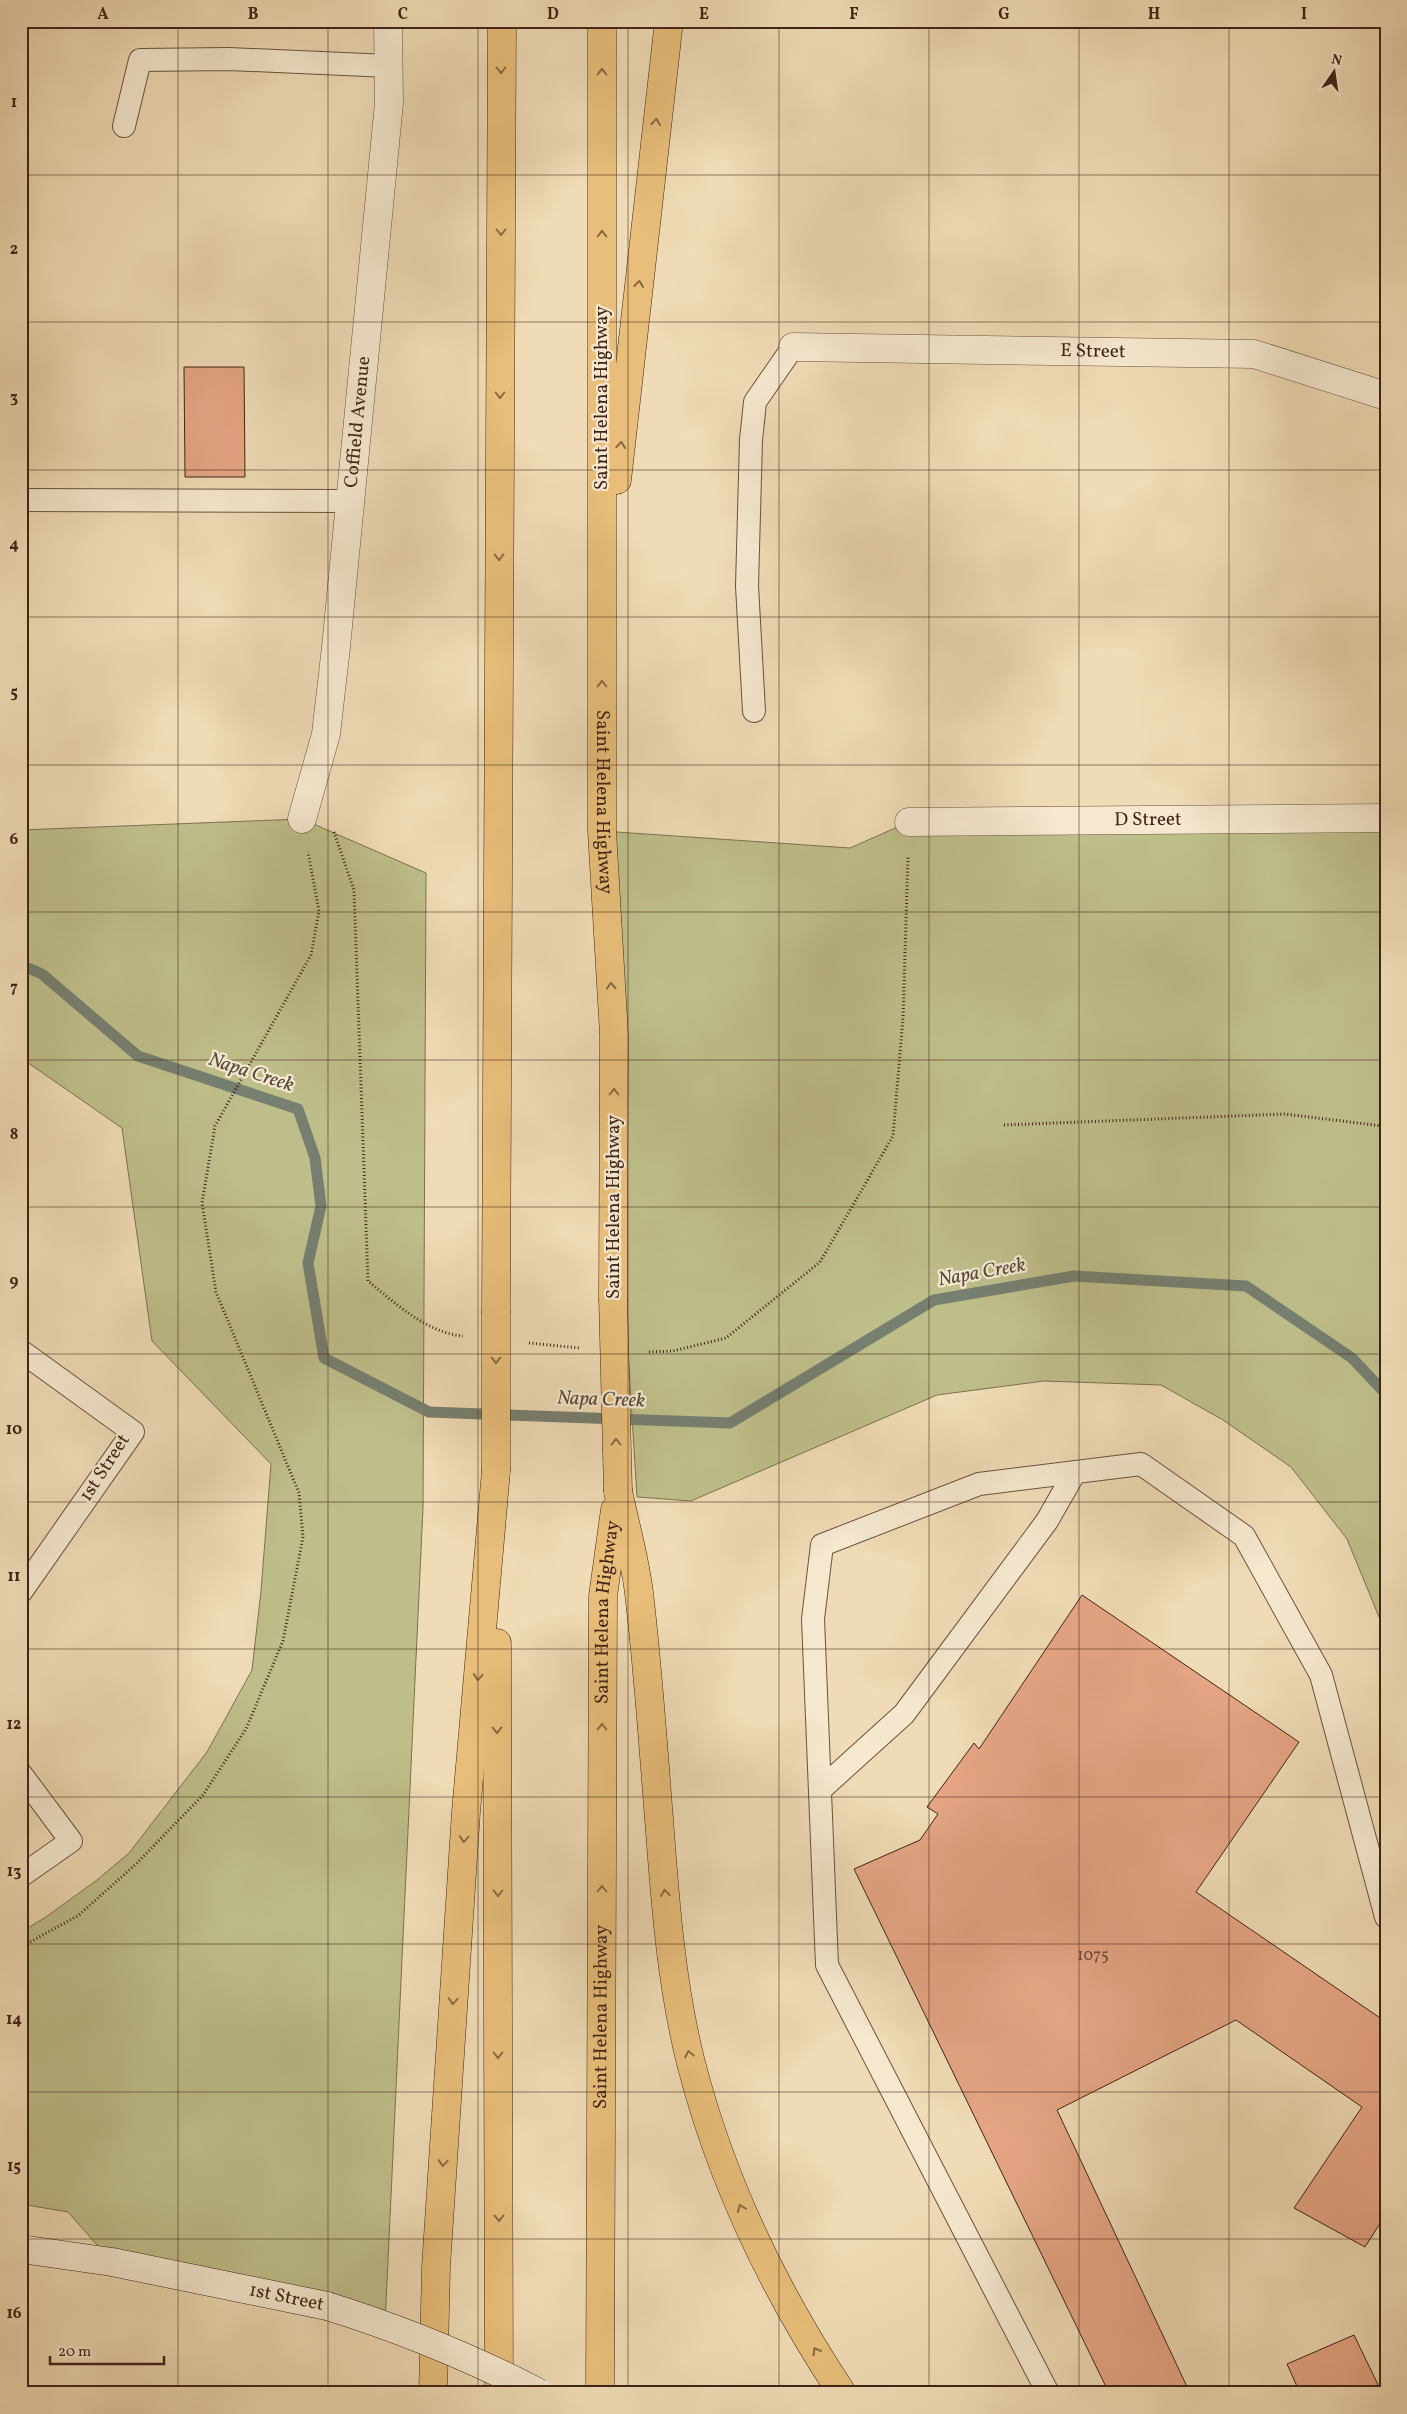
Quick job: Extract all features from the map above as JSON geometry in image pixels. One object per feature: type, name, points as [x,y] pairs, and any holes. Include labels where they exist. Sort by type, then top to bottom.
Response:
[{"type":"highway","points":[[499,2393],[496,1311],[502,21]]},
{"type":"highway","name":"Saint Helena Highway","points":[[600,2393],[603,1596],[618,1491],[613,1298],[614,1035],[602,831],[602,21]]},
{"type":"highway","points":[[602,616],[669,21]]},
{"type":"highway","points":[[433,2393],[436,2267],[466,1812],[496,1471]]},
{"type":"highway","points":[[618,1491],[639,1591],[665,1896],[675,1978],[691,2062],[714,2138],[744,2216],[784,2297],[842,2393]]},
{"type":"highway","points":[[601,2105],[620,2393]]},
{"type":"street","name":"Coffield Avenue","points":[[302,819],[326,734],[351,501],[389,103],[388,21]]},
{"type":"street","name":"E Street","points":[[793,347],[1254,354],[1386,396]]},
{"type":"street","name":"D Street","points":[[909,822],[1386,818]]},
{"type":"street","name":"1st Street","points":[[21,2249],[112,2262],[327,2306],[404,2331],[448,2348],[539,2393]]},
{"type":"lane","points":[[124,126],[140,60],[230,59],[389,66]]},
{"type":"lane","points":[[754,710],[747,586],[752,430],[755,402],[793,347]]},
{"type":"lane","points":[[21,500],[351,501]]},
{"type":"lane","name":"1st Street","points":[[21,1351],[133,1432],[21,1592]]},
{"type":"lane","points":[[1048,2393],[826,1965],[813,1619],[822,1545],[979,1484],[1141,1464],[1244,1536],[1320,1675],[1386,1917]]},
{"type":"lane","points":[[820,1790],[904,1714],[1047,1521],[1075,1472]]},
{"type":"lane","points":[[21,1774],[72,1841],[21,1876]]},
{"type":"path","points":[[21,1947],[78,1915],[138,1864],[204,1795],[246,1729],[282,1641],[302,1536],[299,1493],[216,1292],[202,1203],[215,1126],[253,1055],[312,955],[319,911],[302,819]]},
{"type":"path","points":[[1004,1125],[1285,1114],[1382,1126],[1386,1129]]},
{"type":"green space","points":[[1386,818],[1386,1634],[1347,1539],[1291,1467],[1223,1420],[1161,1385],[1044,1381],[937,1395],[691,1501],[637,1497],[602,831],[850,848],[909,822]]},
{"type":"green space","points":[[302,819],[426,873],[423,1508],[385,2325],[112,2262],[68,2212],[21,2204],[21,1932],[46,1917],[97,1880],[129,1853],[207,1752],[252,1670],[261,1591],[271,1464],[152,1341],[122,1128],[21,1058],[21,830]]},
{"type":"building","points":[[184,367],[244,367],[245,477],[185,477]]},
{"type":"building","points":[[1082,1595],[1299,1742],[1196,1892],[1386,2022],[1386,2214],[1365,2247],[1294,2208],[1362,2107],[1236,2020],[1057,2110],[1190,2393],[1109,2393],[854,1869],[920,1840],[938,1814],[927,1807],[974,1743],[979,1749]]},
{"type":"building","points":[[1354,2335],[1382,2393],[1300,2393],[1287,2364]]},
{"type":"waterway","name":"Napa Creek","points":[[21,965],[42,974],[138,1056],[298,1109],[315,1158],[321,1206],[308,1263],[324,1358],[429,1412],[730,1423],[934,1300],[1074,1276],[1246,1286],[1352,1358],[1386,1394]]}]
